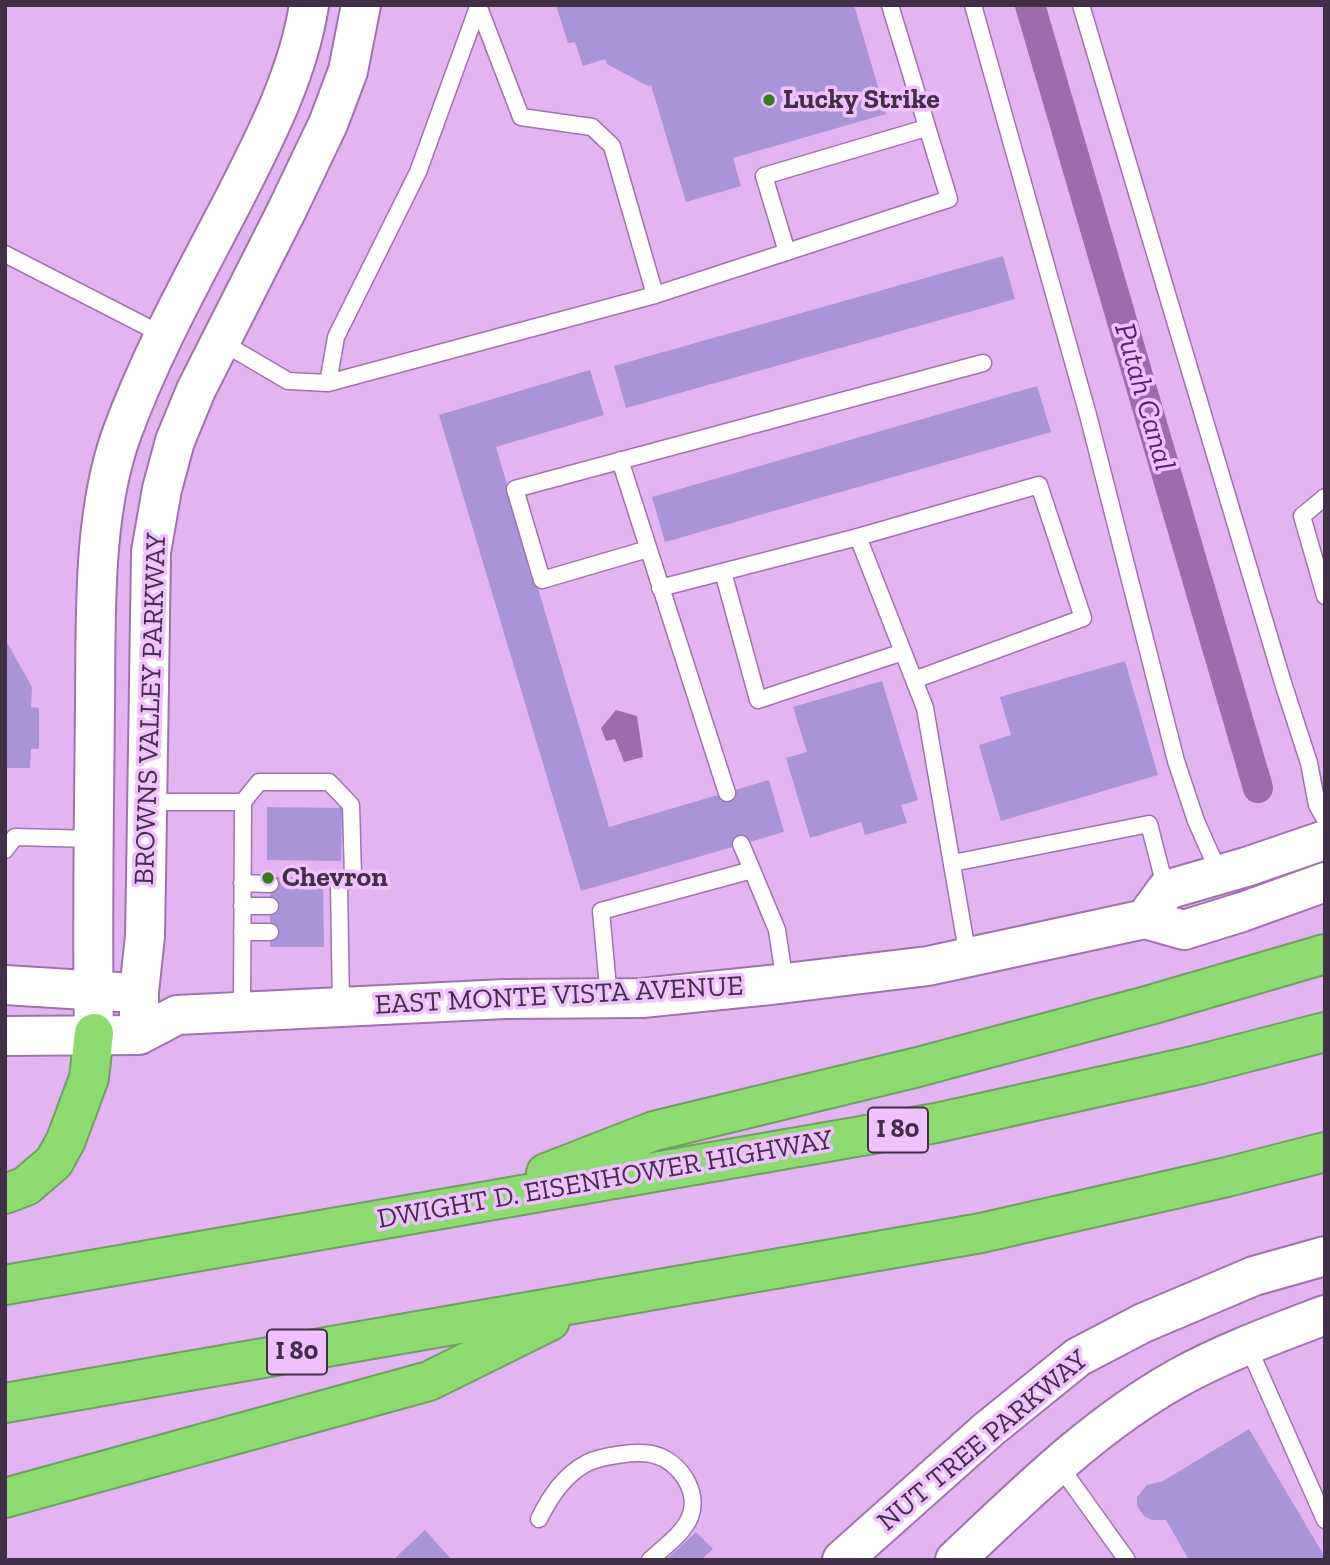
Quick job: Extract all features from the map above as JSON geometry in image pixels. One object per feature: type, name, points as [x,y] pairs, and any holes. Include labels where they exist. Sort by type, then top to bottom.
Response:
[{"type":"highway","points":[[466,1204],[654,1132],[930,1064],[1150,1005],[1325,954]]},
{"type":"highway","name":"DWIGHT D. EISENHOWER HIGHWAY","points":[[5,1285],[936,1123],[1197,1065],[1325,1032]]},
{"type":"highway","points":[[5,1194],[26,1186],[54,1162],[66,1140],[89,1077],[94,1033]]},
{"type":"highway","name":"I 80","points":[[5,1403],[981,1233],[1325,1152]]},
{"type":"highway","points":[[5,1498],[429,1381],[590,1301]]},
{"type":"main road","name":"BROWNS VALLEY PARKWAY","points":[[94,1033],[96,611],[102,523],[121,436],[163,335],[278,107],[300,44],[309,5]]},
{"type":"main road","points":[[341,5],[339,30],[348,71]]},
{"type":"main road","name":"BROWNS VALLEY PARKWAY","points":[[139,1035],[139,992],[145,936],[151,551],[162,489],[196,390],[313,157],[348,71],[361,5]]},
{"type":"main road","points":[[220,341],[201,323],[200,316],[250,217],[257,192],[250,167]]},
{"type":"main road","name":"EAST MONTE VISTA AVENUE","points":[[139,1035],[177,1015],[505,999],[642,998],[928,966],[1155,904],[1220,874],[1325,840]]},
{"type":"main road","name":"EAST MONTE VISTA AVENUE","points":[[1155,904],[1184,930],[1325,882]]},
{"type":"main road","points":[[5,985],[139,992],[177,1015]]},
{"type":"main road","points":[[5,1035],[139,1035]]},
{"type":"main road","name":"NUT TREE PARKWAY","points":[[842,1560],[989,1429],[1078,1357],[1143,1323],[1254,1276],[1325,1256]]},
{"type":"main road","points":[[956,1560],[1057,1463],[1127,1411],[1177,1378],[1247,1344],[1325,1315]]},
{"type":"lane","points":[[220,341],[288,381],[328,383],[654,295],[949,199],[890,5]]},
{"type":"lane","points":[[972,5],[1088,415],[1176,761],[1196,821],[1220,874]]},
{"type":"lane","points":[[1081,5],[1283,683],[1310,763],[1317,805],[1325,819]]},
{"type":"lane","points":[[478,6],[521,117],[592,127],[612,146],[654,295]]},
{"type":"lane","points":[[328,383],[336,337],[418,172],[478,6]]},
{"type":"lane","points":[[787,252],[764,176],[926,128]]},
{"type":"lane","points":[[5,254],[163,335]]},
{"type":"lane","points":[[648,549],[542,580],[515,489],[983,363]]},
{"type":"lane","points":[[620,460],[726,793]]},
{"type":"lane","points":[[660,588],[858,537],[1038,485],[1083,618],[914,680]]},
{"type":"lane","points":[[1325,496],[1302,516],[1325,596]]},
{"type":"lane","points":[[858,537],[925,708],[968,957]]},
{"type":"lane","points":[[723,572],[758,700],[903,652]]},
{"type":"lane","points":[[242,1011],[243,802],[259,782],[329,782],[351,805],[353,877],[331,885],[332,908],[340,932],[341,1006]]},
{"type":"lane","points":[[147,803],[243,802]]},
{"type":"lane","points":[[953,863],[1149,824],[1155,904]]},
{"type":"lane","points":[[5,850],[15,837],[93,839]]},
{"type":"lane","points":[[741,844],[777,930],[785,983]]},
{"type":"lane","points":[[609,998],[601,911],[752,870]]},
{"type":"lane","points":[[242,883],[271,884]]},
{"type":"lane","points":[[242,906],[270,906]]},
{"type":"lane","points":[[242,932],[271,932]]},
{"type":"lane","points":[[323,932],[340,932]]},
{"type":"lane","points":[[1247,1344],[1325,1520]]},
{"type":"lane","points":[[538,1519],[553,1491],[586,1463],[621,1455],[656,1455],[670,1462],[688,1481],[693,1497],[691,1516],[684,1528],[650,1560]]},
{"type":"lane","points":[[1057,1463],[1127,1560]]},
{"type":"shaded area","points":[[616,710],[637,716],[643,757],[624,762],[615,739],[606,741],[601,728]]},
{"type":"building","name":"Lucky Strike","points":[[556,5],[854,5],[886,114],[733,158],[741,186],[686,202],[651,85],[648,86],[607,64],[605,59],[583,66],[575,42],[568,43]]},
{"type":"building","points":[[1003,256],[1015,299],[626,408],[614,366]]},
{"type":"building","points":[[590,370],[604,415],[496,447],[609,827],[769,780],[784,832],[581,891],[439,415]]},
{"type":"building","points":[[1037,386],[1051,432],[665,542],[652,497]]},
{"type":"building","points":[[5,639],[32,687],[31,707],[39,708],[39,749],[31,749],[30,768],[5,768]]},
{"type":"building","points":[[1125,661],[1158,775],[1001,821],[979,745],[1011,735],[1000,697]]},
{"type":"building","points":[[882,681],[918,800],[901,805],[907,823],[865,835],[861,822],[810,838],[786,758],[807,752],[793,707]]},
{"type":"building","points":[[267,807],[342,808],[341,861],[267,860]]},
{"type":"building","points":[[270,877],[323,877],[324,947],[270,947]]},
{"type":"building","points":[[1249,1429],[1325,1560],[1189,1560],[1166,1520],[1152,1520],[1144,1516],[1137,1506],[1137,1497],[1147,1485],[1163,1481]]},
{"type":"building","points":[[425,1530],[452,1560],[393,1560]]},
{"type":"building","points":[[696,1532],[713,1549],[701,1560],[666,1560]]},
{"type":"waterway","name":"Putah Canal","points":[[1030,5],[1258,788]]},
{"type":"place","name":"Lucky Strike","points":[[769,100]]},
{"type":"place","name":"Chevron","points":[[268,878]]}]
